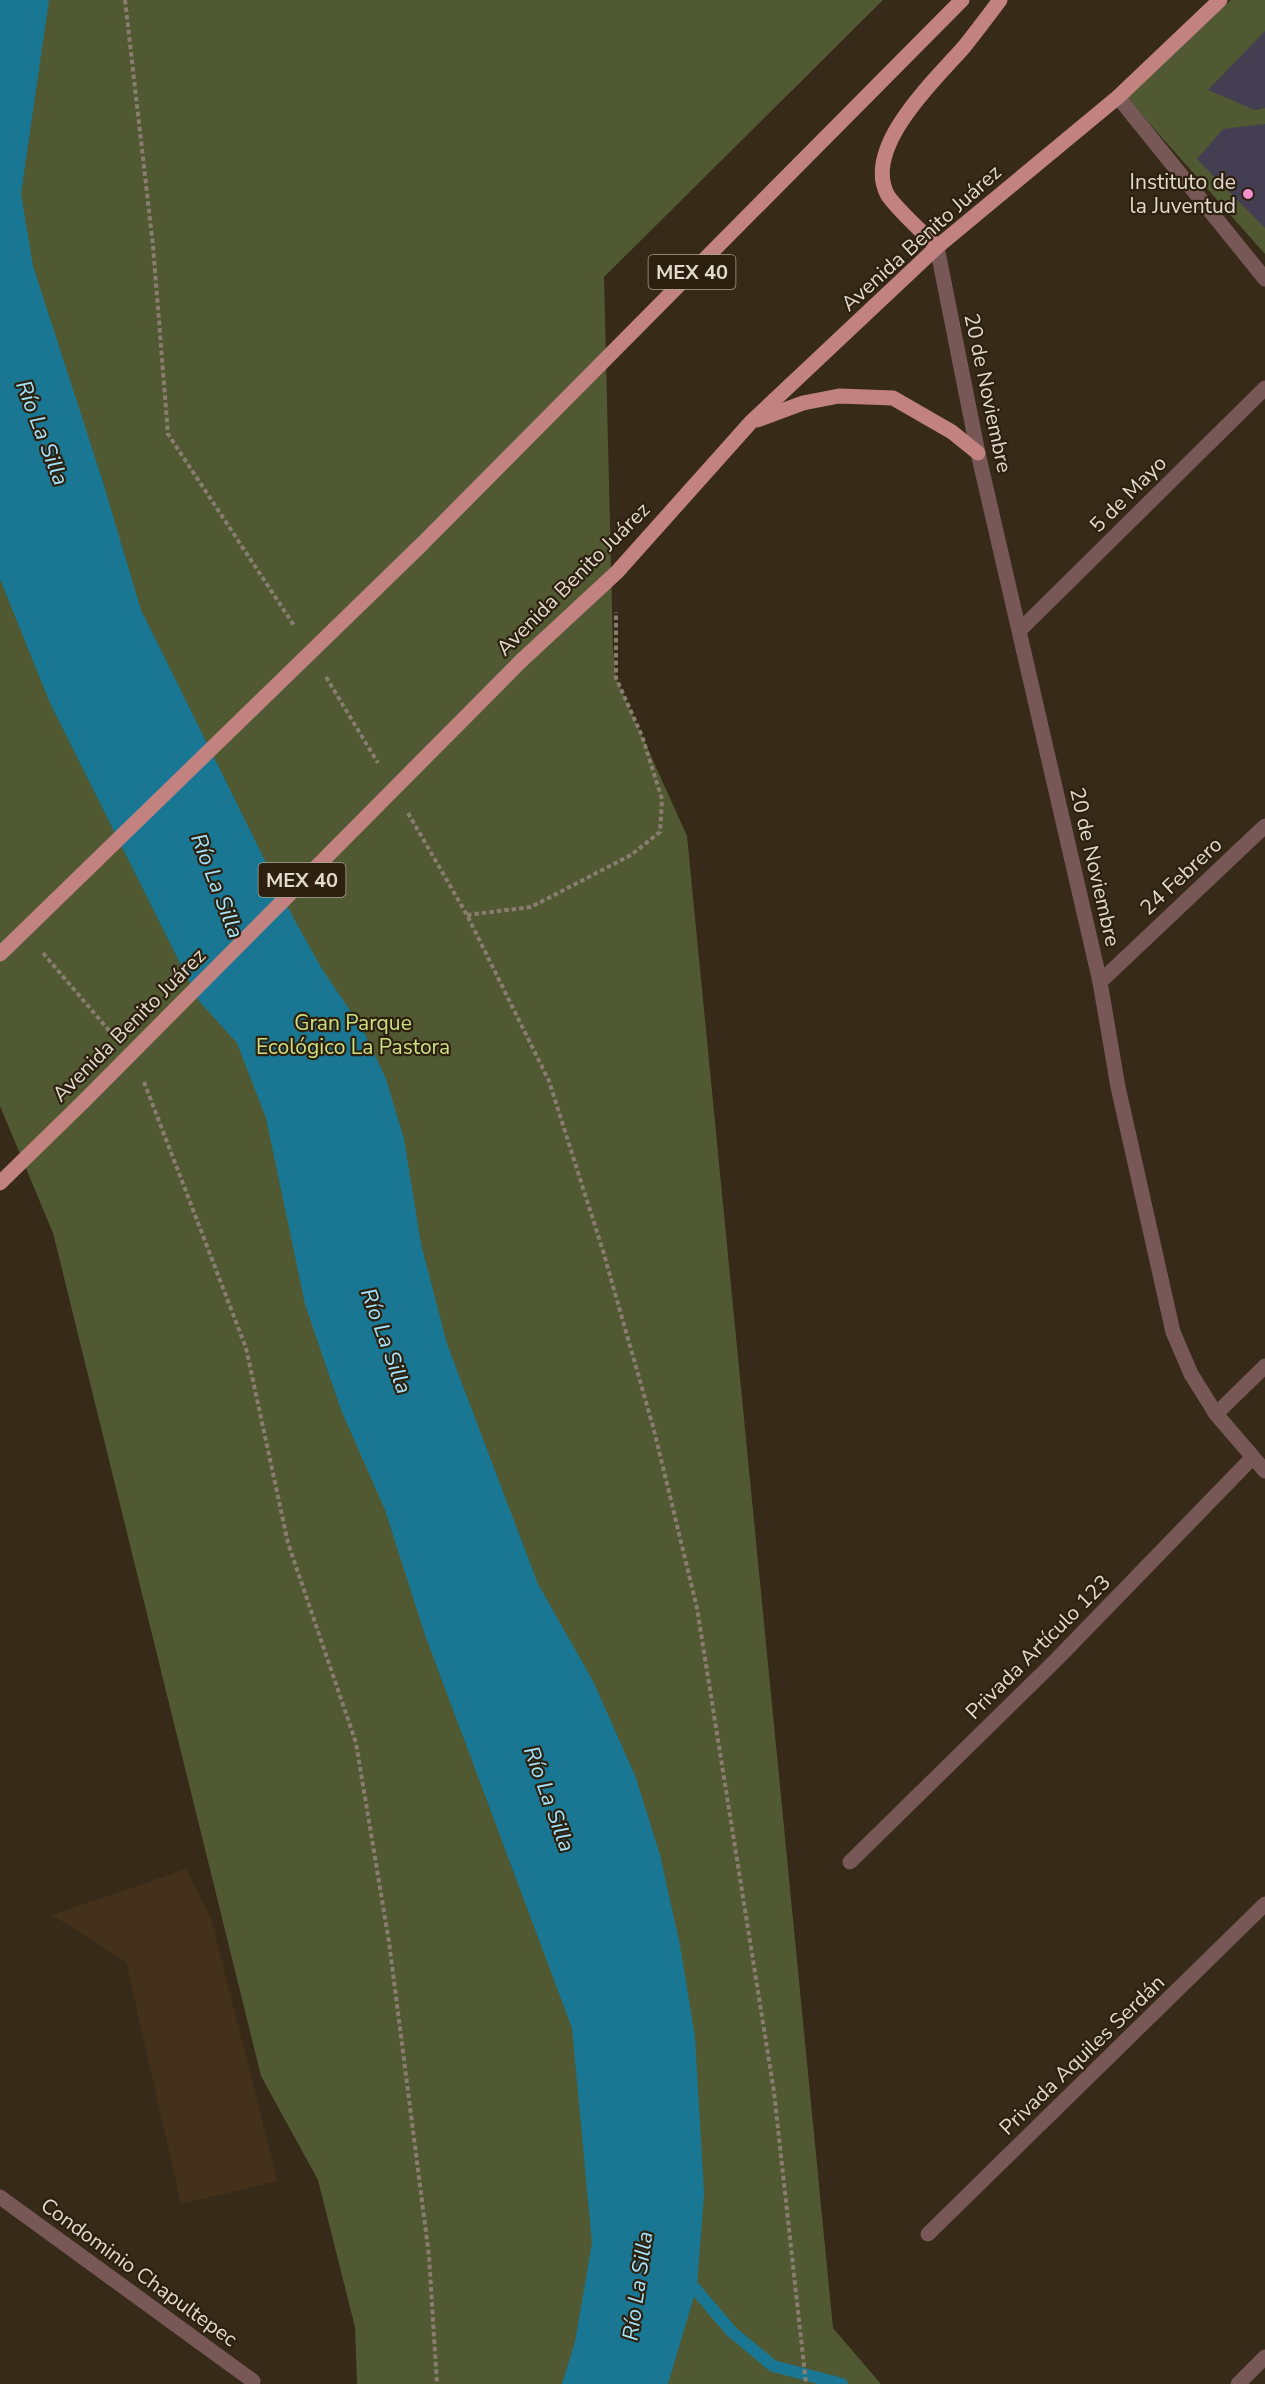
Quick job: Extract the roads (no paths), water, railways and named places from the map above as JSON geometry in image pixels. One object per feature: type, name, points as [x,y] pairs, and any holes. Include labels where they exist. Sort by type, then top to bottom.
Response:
[{"type":"main road","name":"MEX 40","points":[[0,954],[422,544],[962,0]]},
{"type":"main road","points":[[937,247],[887,194],[883,172],[886,152],[920,94],[964,47],[1000,0]]},
{"type":"main road","name":"Avenida Benito Juárez","points":[[0,1183],[522,660],[617,572],[751,422],[937,247],[1118,97],[1220,0]]},
{"type":"main road","points":[[751,422],[803,403],[839,396],[893,398],[952,432],[978,453]]},
{"type":"street","points":[[1118,97],[1265,279]]},
{"type":"street","name":"20 de Noviembre","points":[[937,247],[978,453],[1100,982],[1118,1087],[1173,1332],[1191,1374],[1216,1414],[1265,1471]]},
{"type":"street","name":"5 de Mayo","points":[[1020,630],[1265,388]]},
{"type":"street","name":"24 Febrero","points":[[1100,982],[1265,826]]},
{"type":"street","points":[[1216,1414],[1265,1366]]},
{"type":"street","name":"Privada Artículo 123","points":[[850,1862],[1056,1660],[1252,1458]]},
{"type":"street","name":"Privada Aquiles Serdán","points":[[928,2234],[1265,1904]]},
{"type":"street","name":"Condominio Chapultepec","points":[[0,2198],[253,2381]]},
{"type":"street","points":[[1238,2384],[1265,2357]]},
{"type":"water","name":"Río La Silla","points":[[0,0],[49,0],[21,194],[33,266],[101,476],[141,610],[294,919],[322,969],[362,1028],[386,1079],[404,1139],[421,1244],[447,1344],[538,1584],[593,1681],[636,1778],[660,1855],[680,1945],[695,2037],[704,2194],[697,2286],[668,2384],[562,2384],[575,2342],[592,2243],[572,2028],[425,1635],[385,1510],[341,1410],[305,1304],[266,1118],[237,1043],[199,1001],[50,703],[0,579]]},
{"type":"waterway","points":[[685,2277],[732,2332],[773,2366],[842,2384]]},
{"type":"place","name":"Instituto de la Juventud","points":[[1248,194]]},
{"type":"park label","name":"Gran Parque Ecológico La Pastora","points":[[353,1035]]}]
